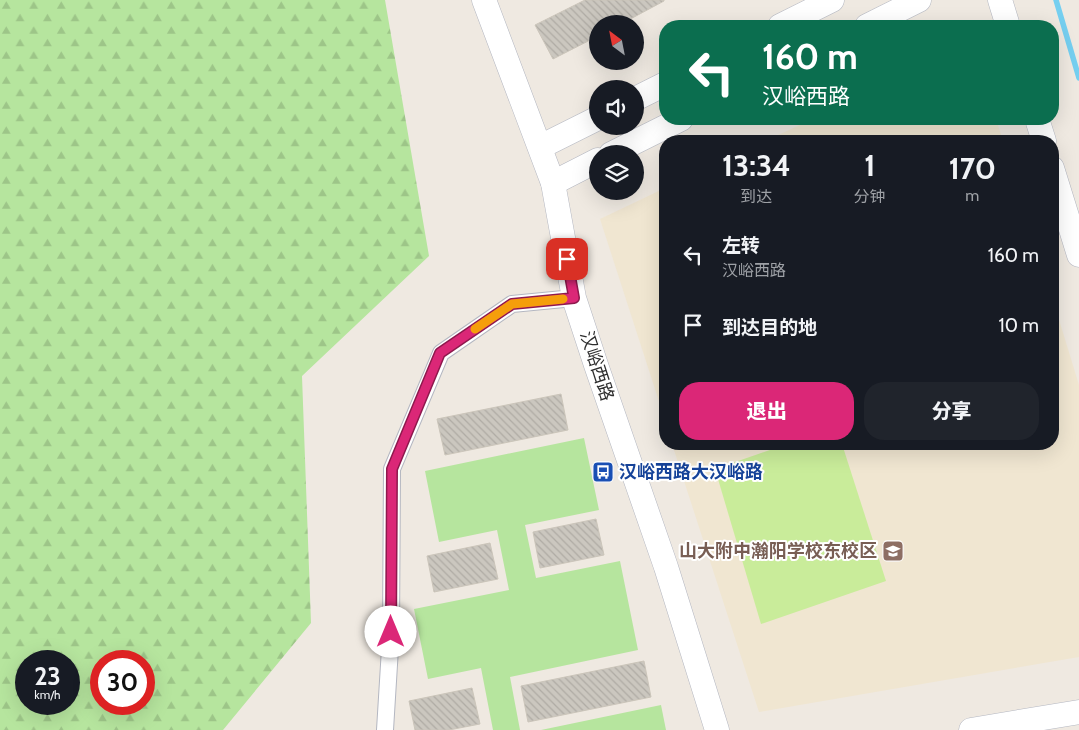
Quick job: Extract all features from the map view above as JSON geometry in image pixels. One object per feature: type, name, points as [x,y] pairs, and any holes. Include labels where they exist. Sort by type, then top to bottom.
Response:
[{"type":"street","name":"汉峪西路","points":[[484,0],[553,182],[574,298],[666,567],[717,730]]},
{"type":"street","points":[[792,20],[832,0]]},
{"type":"street","points":[[878,20],[919,0]]},
{"type":"street","points":[[1000,0],[1006,20]]},
{"type":"street","points":[[644,94],[659,87]]},
{"type":"street","points":[[540,147],[589,122]]},
{"type":"street","points":[[629,145],[669,125]]},
{"type":"street","points":[[553,182],[589,164]]},
{"type":"street","points":[[1059,191],[1079,255]]},
{"type":"street","points":[[385,730],[391,632],[392,469],[440,353],[512,304],[574,298]]},
{"type":"street","points":[[971,730],[1079,712]]},
{"type":"shaded area","points":[[800,125],[998,125],[1001,135],[778,135]]},
{"type":"shaded area","points":[[659,191],[659,401],[600,219],[640,200],[644,200],[644,198]]},
{"type":"shaded area","name":"山大附中瀚阳学校东校区","points":[[1059,320],[1079,385],[1079,657],[759,712],[674,450],[1059,450]]},
{"type":"green space","points":[[0,0],[385,0],[429,256],[302,376],[311,623],[223,730],[0,730]]},
{"type":"green space","points":[[584,438],[599,510],[525,525],[536,578],[620,561],[638,650],[510,677],[520,730],[493,730],[481,668],[428,679],[414,609],[509,590],[497,530],[439,542],[425,471]]},
{"type":"green space","points":[[770,450],[844,450],[886,581],[761,624],[715,469]]},
{"type":"green space","points":[[661,705],[666,730],[541,730]]},
{"type":"building","points":[[585,0],[664,0],[638,15],[589,15],[589,41],[553,59],[535,25]]},
{"type":"building","points":[[561,394],[568,430],[445,455],[437,419]]},
{"type":"building","points":[[596,519],[604,555],[540,568],[533,532]]},
{"type":"building","points":[[490,543],[498,579],[434,592],[427,556]]},
{"type":"building","points":[[644,661],[651,697],[528,722],[521,686]]},
{"type":"building","points":[[472,688],[480,724],[449,730],[415,730],[409,701]]},
{"type":"waterway","points":[[1056,0],[1079,78]]},
{"type":"slow traffic","points":[[475,329],[512,304],[563,299]]},
{"type":"place","name":"汉峪西路大汉峪路","points":[[603,472]]},
{"type":"place","name":"山大附中瀚阳学校东校区","points":[[893,551]]},
{"type":"route","points":[[391,632],[392,469],[440,353],[512,304],[574,298],[567,259]]}]
